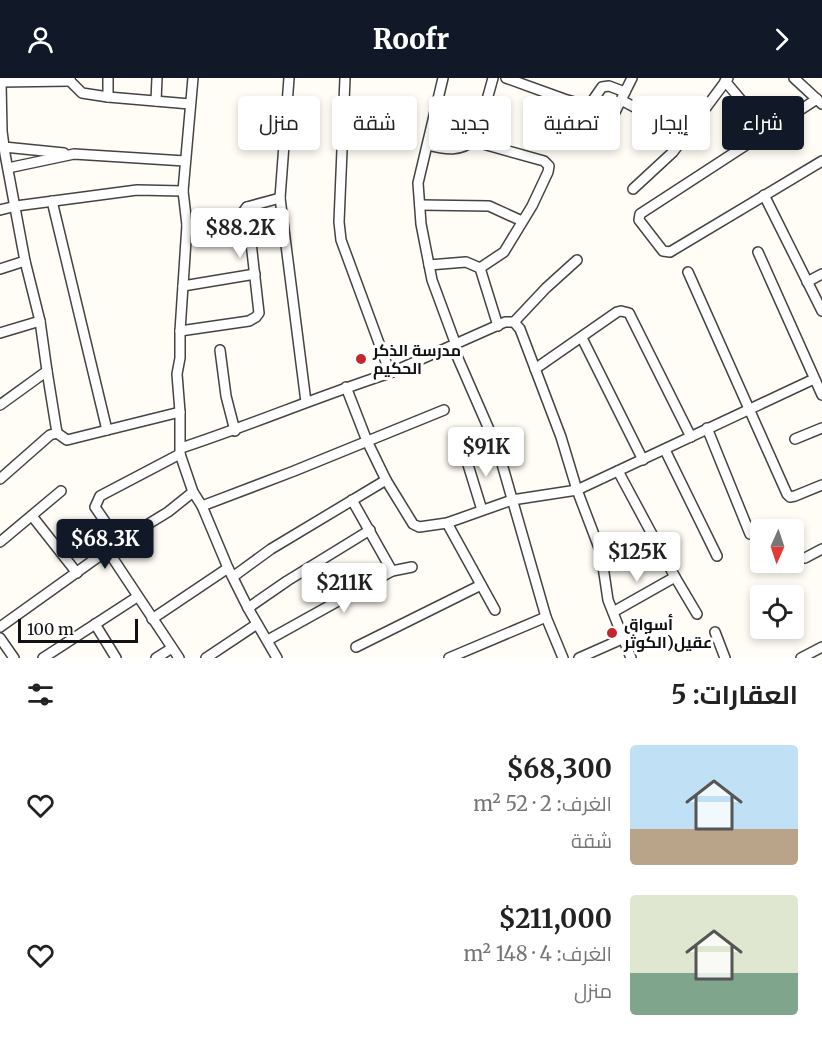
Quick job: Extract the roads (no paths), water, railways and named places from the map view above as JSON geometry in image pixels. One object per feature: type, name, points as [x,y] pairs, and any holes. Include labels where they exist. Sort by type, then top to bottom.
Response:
[{"type":"street","points":[[108,78],[108,97]]},
{"type":"street","points":[[156,101],[157,78]]},
{"type":"street","points":[[193,78],[183,191],[187,225],[184,246],[180,358],[177,374],[180,451],[193,492],[202,506],[248,608],[277,658]]},
{"type":"street","points":[[289,78],[280,198],[306,402]]},
{"type":"street","points":[[345,78],[339,222],[341,240],[390,373]]},
{"type":"street","points":[[443,78],[418,183],[421,224],[432,280],[455,346],[498,450],[546,617],[563,658]]},
{"type":"street","points":[[488,96],[493,78]]},
{"type":"street","points":[[506,78],[585,105],[593,100],[602,87],[609,86],[632,101]]},
{"type":"street","points":[[620,102],[632,78]]},
{"type":"street","points":[[800,79],[819,102],[804,110]]},
{"type":"street","points":[[180,412],[67,440],[57,433],[40,321],[25,261],[16,206],[6,174],[1,131],[0,82],[70,80],[82,93],[190,104]]},
{"type":"street","points":[[710,103],[727,80],[740,96]]},
{"type":"street","points":[[4,147],[185,161]]},
{"type":"street","points":[[480,268],[504,252],[548,172],[549,166],[544,161],[505,150]]},
{"type":"street","points":[[633,189],[675,150]]},
{"type":"street","points":[[738,150],[640,214],[639,220],[663,251],[670,252],[822,161]]},
{"type":"street","points":[[6,174],[74,154]]},
{"type":"street","points":[[0,210],[137,190],[183,191]]},
{"type":"street","points":[[764,195],[822,312]]},
{"type":"street","points":[[187,225],[237,220],[247,207],[280,198]]},
{"type":"street","points":[[52,201],[107,430]]},
{"type":"street","points":[[420,205],[489,206],[522,221]]},
{"type":"street","points":[[180,331],[249,321],[259,312],[247,207]]},
{"type":"street","points":[[758,252],[822,394]]},
{"type":"street","points":[[119,542],[95,507],[100,496],[180,451],[346,387],[390,373],[505,322],[514,322],[577,260]]},
{"type":"street","points":[[0,269],[25,261]]},
{"type":"street","points":[[429,265],[466,262],[480,268],[498,326]]},
{"type":"street","points":[[688,272],[787,494],[795,496],[822,485]]},
{"type":"street","points":[[807,282],[822,273]]},
{"type":"street","points":[[183,286],[255,274]]},
{"type":"street","points":[[535,369],[617,312],[629,313],[691,437]]},
{"type":"street","points":[[0,333],[40,321]]},
{"type":"street","points":[[514,322],[520,329],[561,437],[577,490],[601,553],[608,600],[631,658]]},
{"type":"street","points":[[582,338],[643,460]]},
{"type":"street","points":[[220,350],[226,396],[235,430]]},
{"type":"street","points":[[0,405],[47,371]]},
{"type":"street","points":[[346,387],[367,441],[386,480],[413,524],[419,527],[447,522],[512,500],[577,490],[814,379]]},
{"type":"street","points":[[202,506],[444,410]]},
{"type":"street","points":[[707,428],[750,534]]},
{"type":"street","points":[[795,439],[822,428]]},
{"type":"street","points":[[0,479],[50,435],[57,433]]},
{"type":"street","points":[[665,450],[717,556]]},
{"type":"street","points":[[465,455],[482,510]]},
{"type":"street","points":[[618,471],[697,614]]},
{"type":"street","points":[[152,619],[386,480]]},
{"type":"street","points":[[0,542],[61,491]]},
{"type":"street","points":[[0,627],[119,542],[168,512],[193,492]]},
{"type":"street","points":[[352,500],[392,571]]},
{"type":"street","points":[[32,516],[77,573]]},
{"type":"street","points":[[447,522],[495,610]]},
{"type":"street","points":[[248,608],[370,530]]},
{"type":"street","points":[[804,558],[822,549]]},
{"type":"street","points":[[108,551],[179,658]]},
{"type":"street","points":[[268,640],[392,571],[412,567]]},
{"type":"street","points":[[613,612],[675,577]]},
{"type":"street","points":[[356,647],[481,585]]},
{"type":"street","points":[[43,658],[137,597]]},
{"type":"street","points":[[449,658],[546,617]]},
{"type":"street","points":[[95,624],[116,658]]},
{"type":"street","points":[[206,658],[257,624]]},
{"type":"street","points":[[715,632],[725,658]]},
{"type":"street","points":[[0,639],[14,658]]},
{"type":"street","points":[[579,658],[622,639]]},
{"type":"street","points":[[801,658],[822,647]]},
{"type":"street","points":[[156,658],[172,648]]},
{"type":"place","name":"مدرسة الذكر الحكيم","points":[[361,359]]},
{"type":"place","name":"أسواق عقيل(الكوثر","points":[[612,633]]}]
